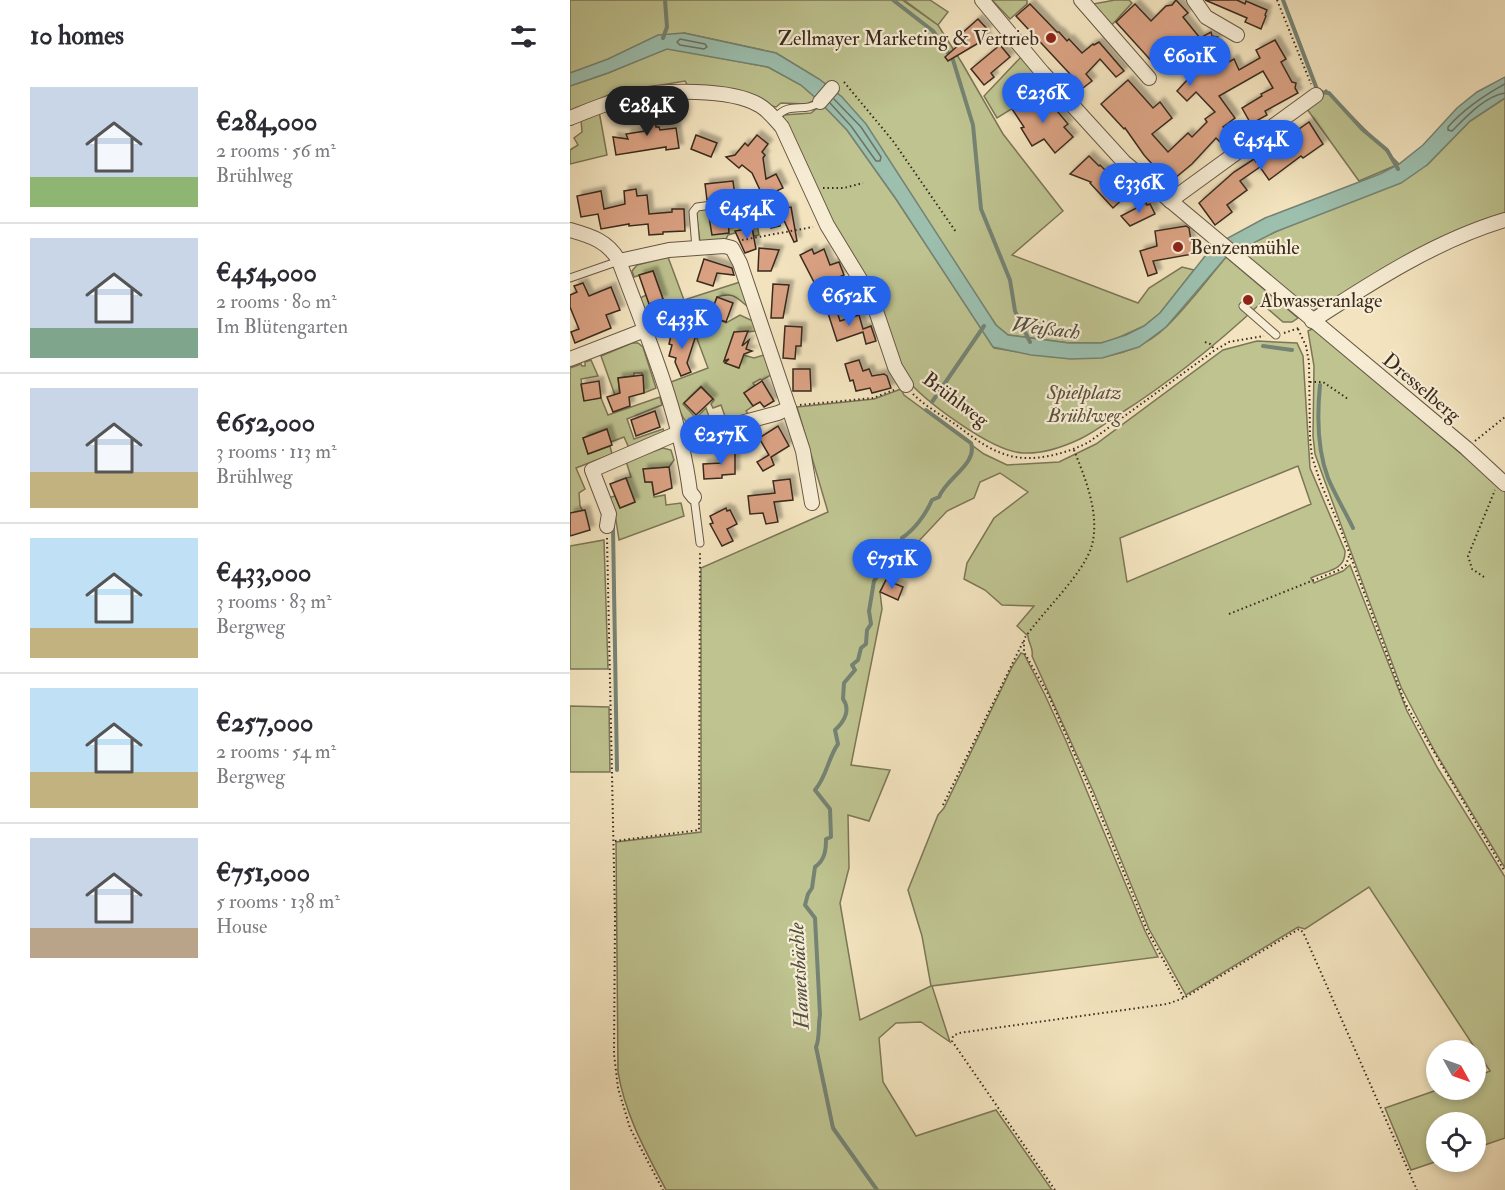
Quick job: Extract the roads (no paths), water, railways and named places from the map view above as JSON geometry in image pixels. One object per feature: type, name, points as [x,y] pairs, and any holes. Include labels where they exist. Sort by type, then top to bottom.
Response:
[{"type":"street","name":"Dresselberg","points":[[982,0],[1042,72],[1124,162],[1466,448],[1502,481]]},
{"type":"street","points":[[1081,0],[1149,78]]},
{"type":"street","points":[[1194,0],[1206,16],[1237,35]]},
{"type":"street","points":[[820,102],[832,88]]},
{"type":"street","name":"Brühlweg","points":[[570,118],[631,96],[689,91],[729,96],[758,104],[782,127],[827,225],[872,299],[895,367],[906,385]]},
{"type":"street","points":[[1170,201],[1316,94]]},
{"type":"street","points":[[1312,321],[1414,258],[1505,220]]},
{"type":"street","points":[[570,230],[599,239],[615,252],[620,261],[678,433],[686,460],[690,492],[694,496]]},
{"type":"street","points":[[620,261],[669,250],[728,246],[740,263],[789,408],[803,451],[812,503]]},
{"type":"street","points":[[570,359],[645,330]]},
{"type":"street","points":[[608,520],[592,470],[678,433],[726,427],[778,414],[789,408]]},
{"type":"lane","points":[[775,118],[786,108],[813,107],[820,102]]},
{"type":"lane","points":[[696,248],[693,212],[697,207],[735,202]]},
{"type":"lane","points":[[570,278],[620,261]]},
{"type":"lane","points":[[1243,306],[1276,335]]},
{"type":"lane","points":[[694,496],[700,543]]},
{"type":"water","points":[[684,33],[776,53],[819,79],[842,97],[866,124],[996,325],[1008,335],[1069,343],[1101,343],[1144,326],[1160,313],[1213,246],[1265,218],[1380,174],[1399,164],[1423,145],[1457,108],[1477,92],[1505,77],[1505,98],[1470,121],[1427,165],[1401,183],[1275,232],[1226,257],[1166,327],[1139,347],[1102,358],[1071,359],[1031,355],[993,347],[896,199],[847,130],[801,85],[768,67],[667,49],[570,86],[570,73],[608,59],[658,35]]},
{"type":"waterway","points":[[663,38],[667,27],[665,0]]},
{"type":"waterway","name":"Weißach","points":[[893,0],[933,31],[953,60],[973,125],[981,209],[1010,280],[1015,311],[1030,342]]},
{"type":"waterway","points":[[1283,0],[1318,92],[1329,93],[1362,129],[1387,150],[1398,169]]},
{"type":"waterway","name":"Hametsbächle","points":[[932,402],[984,326]]},
{"type":"waterway","points":[[1263,346],[1292,350]]},
{"type":"waterway","points":[[1320,385],[1318,420],[1324,467],[1353,528]]},
{"type":"waterway","name":"Hametsbächle","points":[[877,1190],[833,1128],[816,1047],[820,1015],[815,918],[805,905],[812,888],[815,867],[824,854],[826,839],[831,837],[830,809],[815,790],[838,744],[835,730],[844,720],[846,712],[843,699],[844,683],[855,670],[852,665],[858,660],[861,648],[866,644],[867,630],[871,624],[869,611],[874,581],[881,571],[895,563],[904,553],[901,546],[902,538],[916,526],[932,500],[939,497],[966,464],[972,451],[971,443],[926,410]]},
{"type":"waterway","points":[[613,527],[617,770]]},
{"type":"place","name":"Zellmayer Marketing & Vertrieb","points":[[1051,38]]},
{"type":"place","name":"Benzenmühle","points":[[1178,247]]},
{"type":"place","name":"Abwasseranlage","points":[[1248,300]]},
{"type":"park label","name":"Spielplatz Brühlweg","points":[[1084,404]]}]
